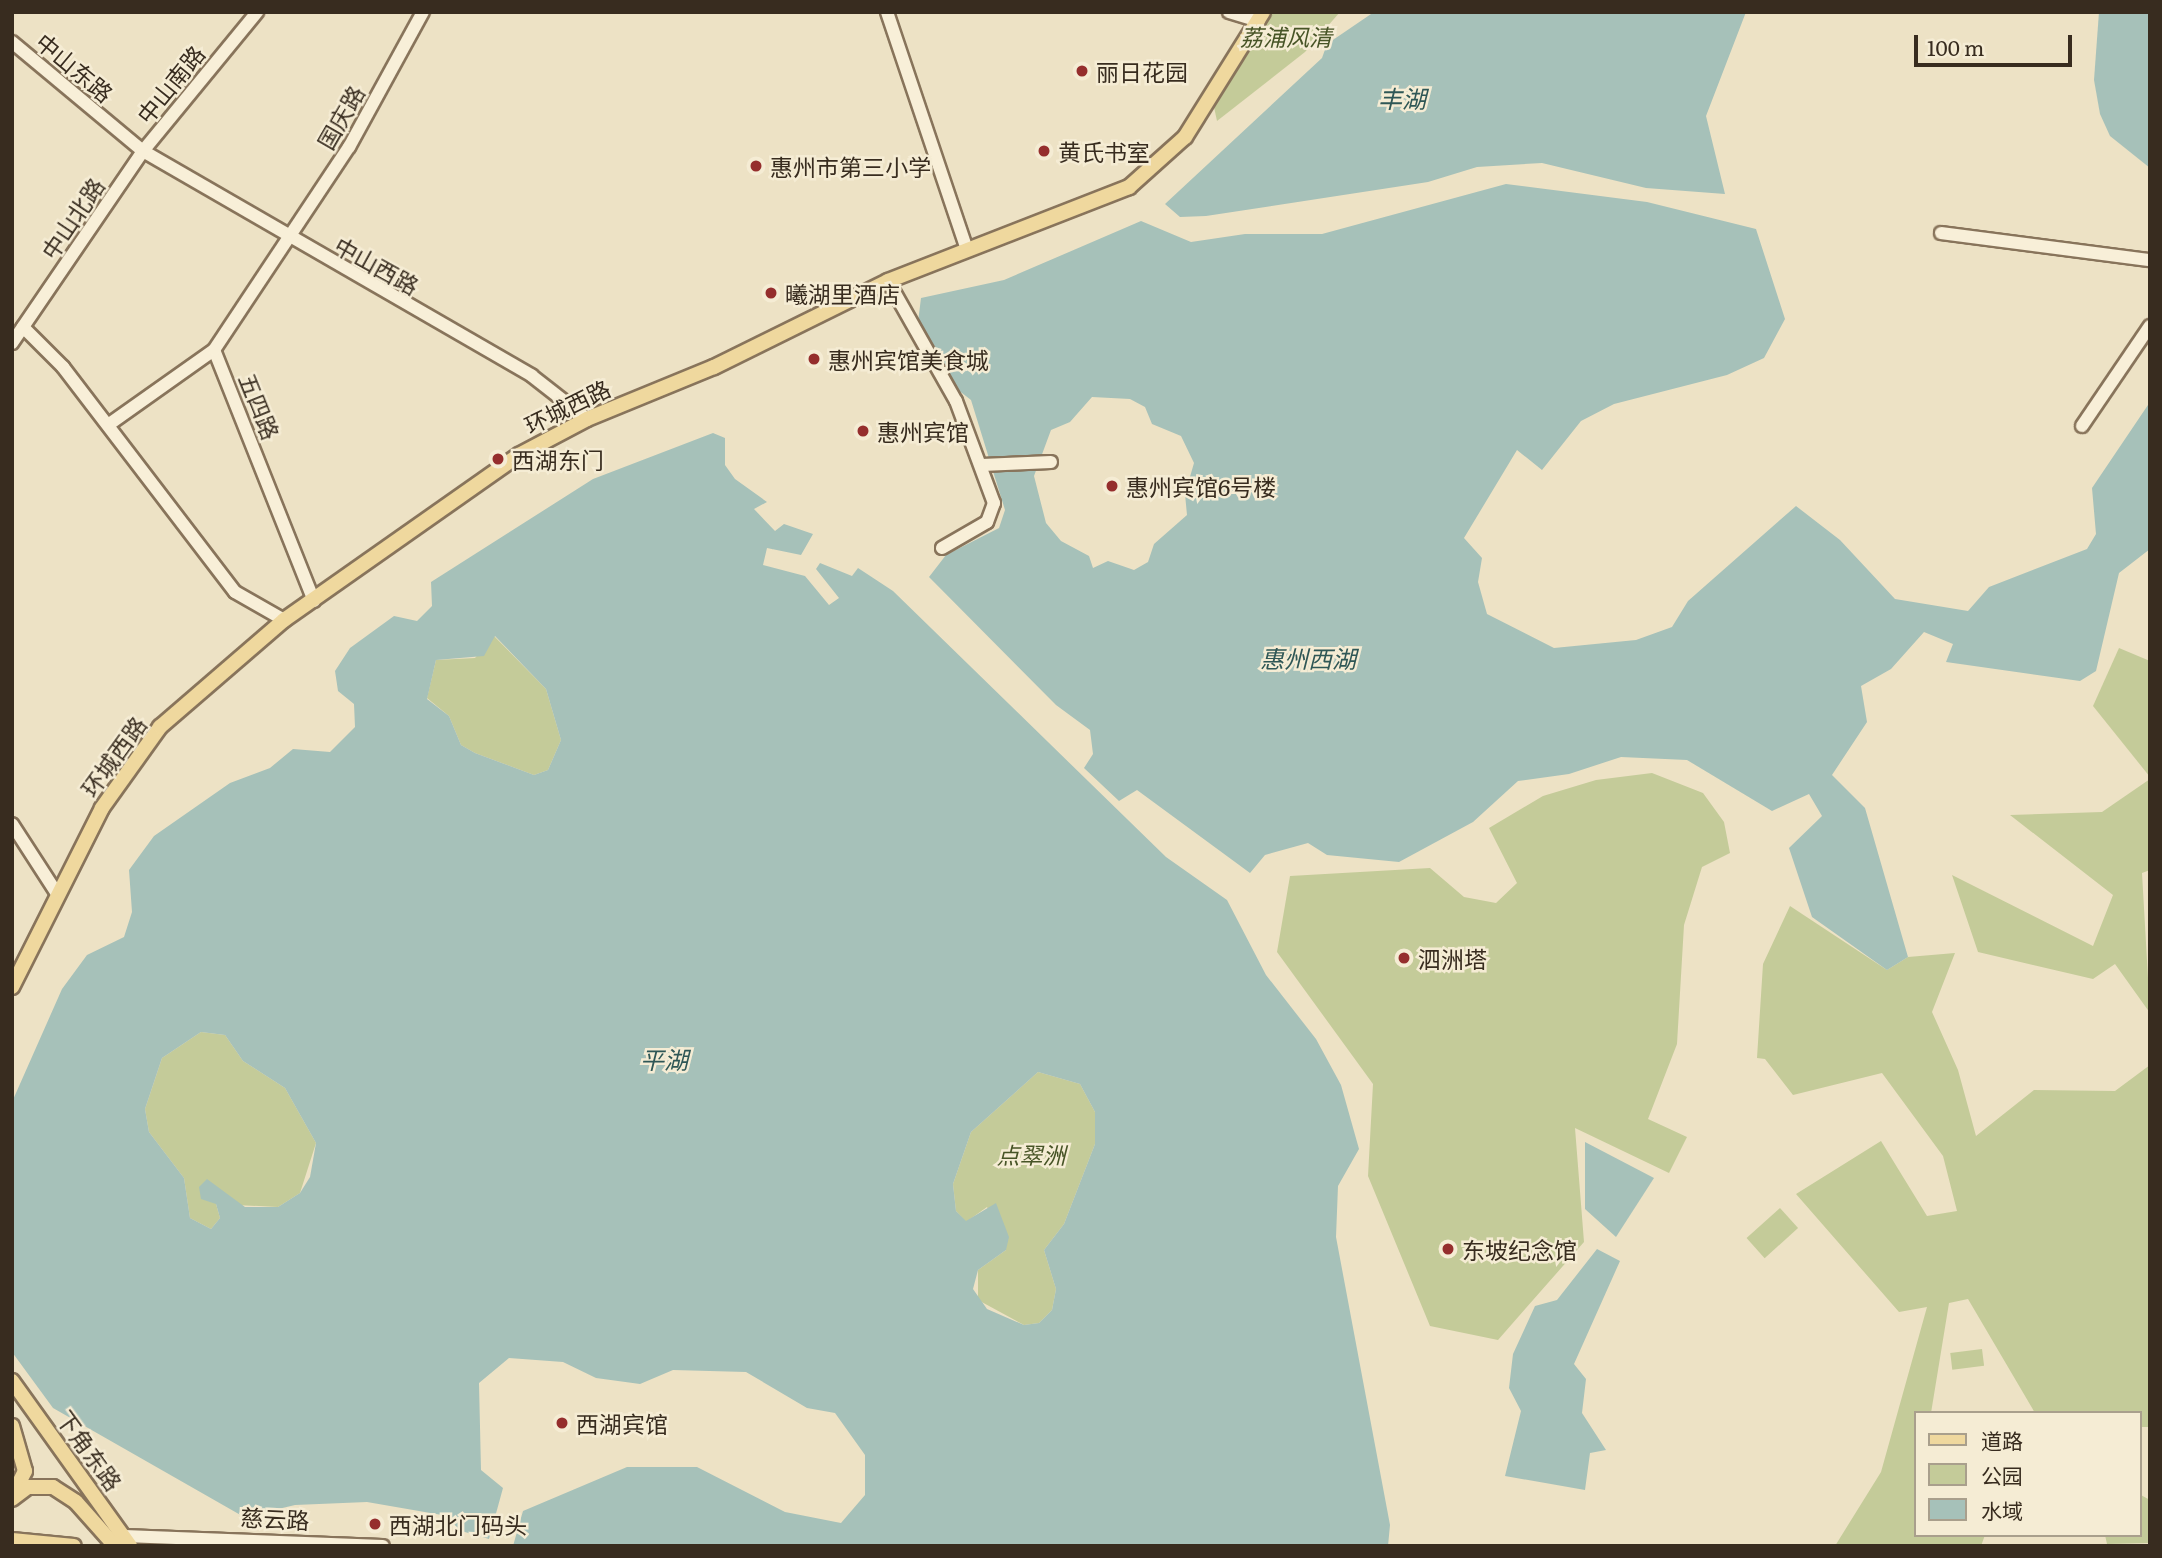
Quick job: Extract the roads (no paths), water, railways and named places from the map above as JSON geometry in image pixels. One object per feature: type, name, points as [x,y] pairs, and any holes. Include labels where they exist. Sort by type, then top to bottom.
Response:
[{"type":"main road","name":"环城西路","points":[[12,987],[102,808],[160,727],[284,620],[519,455],[587,419],[714,366],[888,281],[967,250],[1068,216],[1160,165],[1241,58],[1258,15]]},
{"type":"main road","name":"下角东路","points":[[12,1381],[123,1543]]},
{"type":"main road","points":[[12,1426],[25,1471],[12,1497]]},
{"type":"main road","points":[[12,1497],[29,1487],[53,1487],[76,1502],[123,1543]]},
{"type":"main road","points":[[12,1542],[43,1546]]},
{"type":"main road","points":[[12,1542],[74,1546]]},
{"type":"street","name":"中山南路","points":[[143,151],[257,12]]},
{"type":"street","name":"国庆路","points":[[288,240],[349,147],[423,12]]},
{"type":"street","points":[[887,12],[967,250]]},
{"type":"street","points":[[1229,12],[1258,15]]},
{"type":"street","name":"中山东路","points":[[12,42],[143,151]]},
{"type":"street","name":"中山西路","points":[[143,151],[288,240],[532,376],[587,419]]},
{"type":"street","name":"中山北路","points":[[12,343],[143,151]]},
{"type":"street","points":[[1941,233],[2150,260]]},
{"type":"street","points":[[108,425],[214,350],[288,240]]},
{"type":"street","points":[[888,281],[956,401],[995,503],[987,522],[942,548]]},
{"type":"street","points":[[2082,426],[2150,326]]},
{"type":"street","points":[[23,327],[108,425],[235,592],[284,620]]},
{"type":"street","name":"五四路","points":[[214,350],[314,601]]},
{"type":"street","points":[[982,465],[1051,462]]},
{"type":"street","points":[[12,824],[58,895]]},
{"type":"street","name":"慈云路","points":[[123,1543],[162,1544],[209,1535],[383,1546]]},
{"type":"water","name":"丰湖","points":[[1374,12],[1746,12],[1706,116],[1725,194],[1646,188],[1542,163],[1477,167],[1428,182],[1206,216],[1180,217],[1165,204],[1322,58],[1327,44]]},
{"type":"water","points":[[2099,12],[2150,12],[2150,168],[2110,136],[2100,114],[2094,80]]},
{"type":"water","name":"惠州西湖","points":[[1506,184],[1647,202],[1756,229],[1785,319],[1764,358],[1727,375],[1614,404],[1581,421],[1542,470],[1517,450],[1464,538],[1482,558],[1478,582],[1487,614],[1554,648],[1636,640],[1672,627],[1688,601],[1796,506],[1840,540],[1895,599],[1968,611],[1989,587],[2087,549],[2096,534],[2092,488],[2150,402],[2150,549],[2119,573],[2096,671],[2080,681],[1946,662],[1953,644],[1924,632],[1891,669],[1861,686],[1867,722],[1832,775],[1865,808],[1908,957],[1887,970],[1812,917],[1789,848],[1822,816],[1809,794],[1772,811],[1687,760],[1621,757],[1569,774],[1518,781],[1473,822],[1399,862],[1327,855],[1308,843],[1265,855],[1250,873],[1137,790],[1119,801],[1084,768],[1093,754],[1090,730],[1056,705],[929,577],[946,555],[999,528],[1005,510],[971,400],[944,379],[918,322],[921,298],[1004,280],[1141,221],[1191,242],[1245,234],[1322,234]],"holes":[[[1092,397],[1130,399],[1145,407],[1152,424],[1181,436],[1194,463],[1185,494],[1187,515],[1154,544],[1148,562],[1134,570],[1108,561],[1093,568],[1089,556],[1061,541],[1046,523],[1034,476],[1051,430],[1070,422]]]},
{"type":"water","name":"平湖","points":[[713,433],[725,438],[725,465],[735,479],[767,502],[754,509],[775,531],[784,524],[813,534],[801,555],[767,548],[763,565],[805,576],[829,605],[839,598],[816,569],[820,563],[852,576],[858,568],[893,591],[1166,857],[1227,900],[1266,975],[1316,1039],[1341,1085],[1359,1149],[1338,1186],[1336,1237],[1390,1525],[1388,1546],[513,1546],[523,1511],[627,1467],[697,1467],[785,1512],[841,1523],[865,1495],[865,1455],[835,1413],[807,1408],[746,1372],[673,1370],[640,1384],[596,1378],[563,1362],[509,1358],[479,1383],[481,1470],[503,1488],[489,1539],[458,1530],[442,1515],[367,1502],[295,1505],[244,1517],[53,1408],[12,1352],[12,1102],[62,989],[87,955],[124,937],[132,912],[129,870],[154,836],[230,783],[270,768],[293,749],[330,752],[355,727],[354,704],[338,691],[335,671],[350,648],[394,616],[417,621],[432,606],[431,582],[593,479]],"holes":[[[495,636],[546,689],[561,740],[548,770],[534,775],[461,745],[449,716],[427,699],[436,660],[484,656]],[[201,1032],[225,1035],[243,1061],[285,1088],[316,1143],[310,1177],[300,1193],[278,1207],[245,1207],[207,1179],[199,1187],[201,1199],[216,1204],[220,1218],[211,1229],[190,1218],[184,1178],[149,1132],[145,1109],[162,1058]],[[1038,1072],[1080,1084],[1095,1112],[1095,1144],[1064,1224],[1044,1250],[1056,1289],[1052,1310],[1039,1323],[1024,1325],[987,1309],[973,1289],[978,1270],[1006,1250],[1009,1237],[996,1203],[966,1221],[956,1211],[953,1184],[971,1132]]]},
{"type":"water","points":[[1585,1142],[1654,1178],[1616,1237],[1585,1209]]},
{"type":"water","points":[[1597,1249],[1620,1261],[1574,1364],[1586,1379],[1582,1413],[1606,1450],[1590,1453],[1585,1490],[1505,1476],[1521,1411],[1509,1388],[1513,1354],[1535,1306],[1557,1300]]},
{"type":"place","name":"丽日花园","points":[[1082,71]]},
{"type":"place","name":"黄氏书室","points":[[1044,151]]},
{"type":"place","name":"惠州市第三小学","points":[[756,166]]},
{"type":"place","name":"曦湖里酒店","points":[[771,293]]},
{"type":"place","name":"惠州宾馆美食城","points":[[814,359]]},
{"type":"place","name":"惠州宾馆","points":[[863,431]]},
{"type":"place","name":"西湖东门","points":[[498,459]]},
{"type":"place","name":"惠州宾馆6号楼","points":[[1112,486]]},
{"type":"place","name":"泗洲塔","points":[[1404,958]]},
{"type":"place","name":"东坡纪念馆","points":[[1448,1249]]},
{"type":"place","name":"西湖宾馆","points":[[562,1423]]},
{"type":"place","name":"西湖北门码头","points":[[375,1524]]},
{"type":"park label","name":"荔浦风清","points":[[1286,36]]},
{"type":"park label","name":"点翠洲","points":[[1031,1154]]}]
